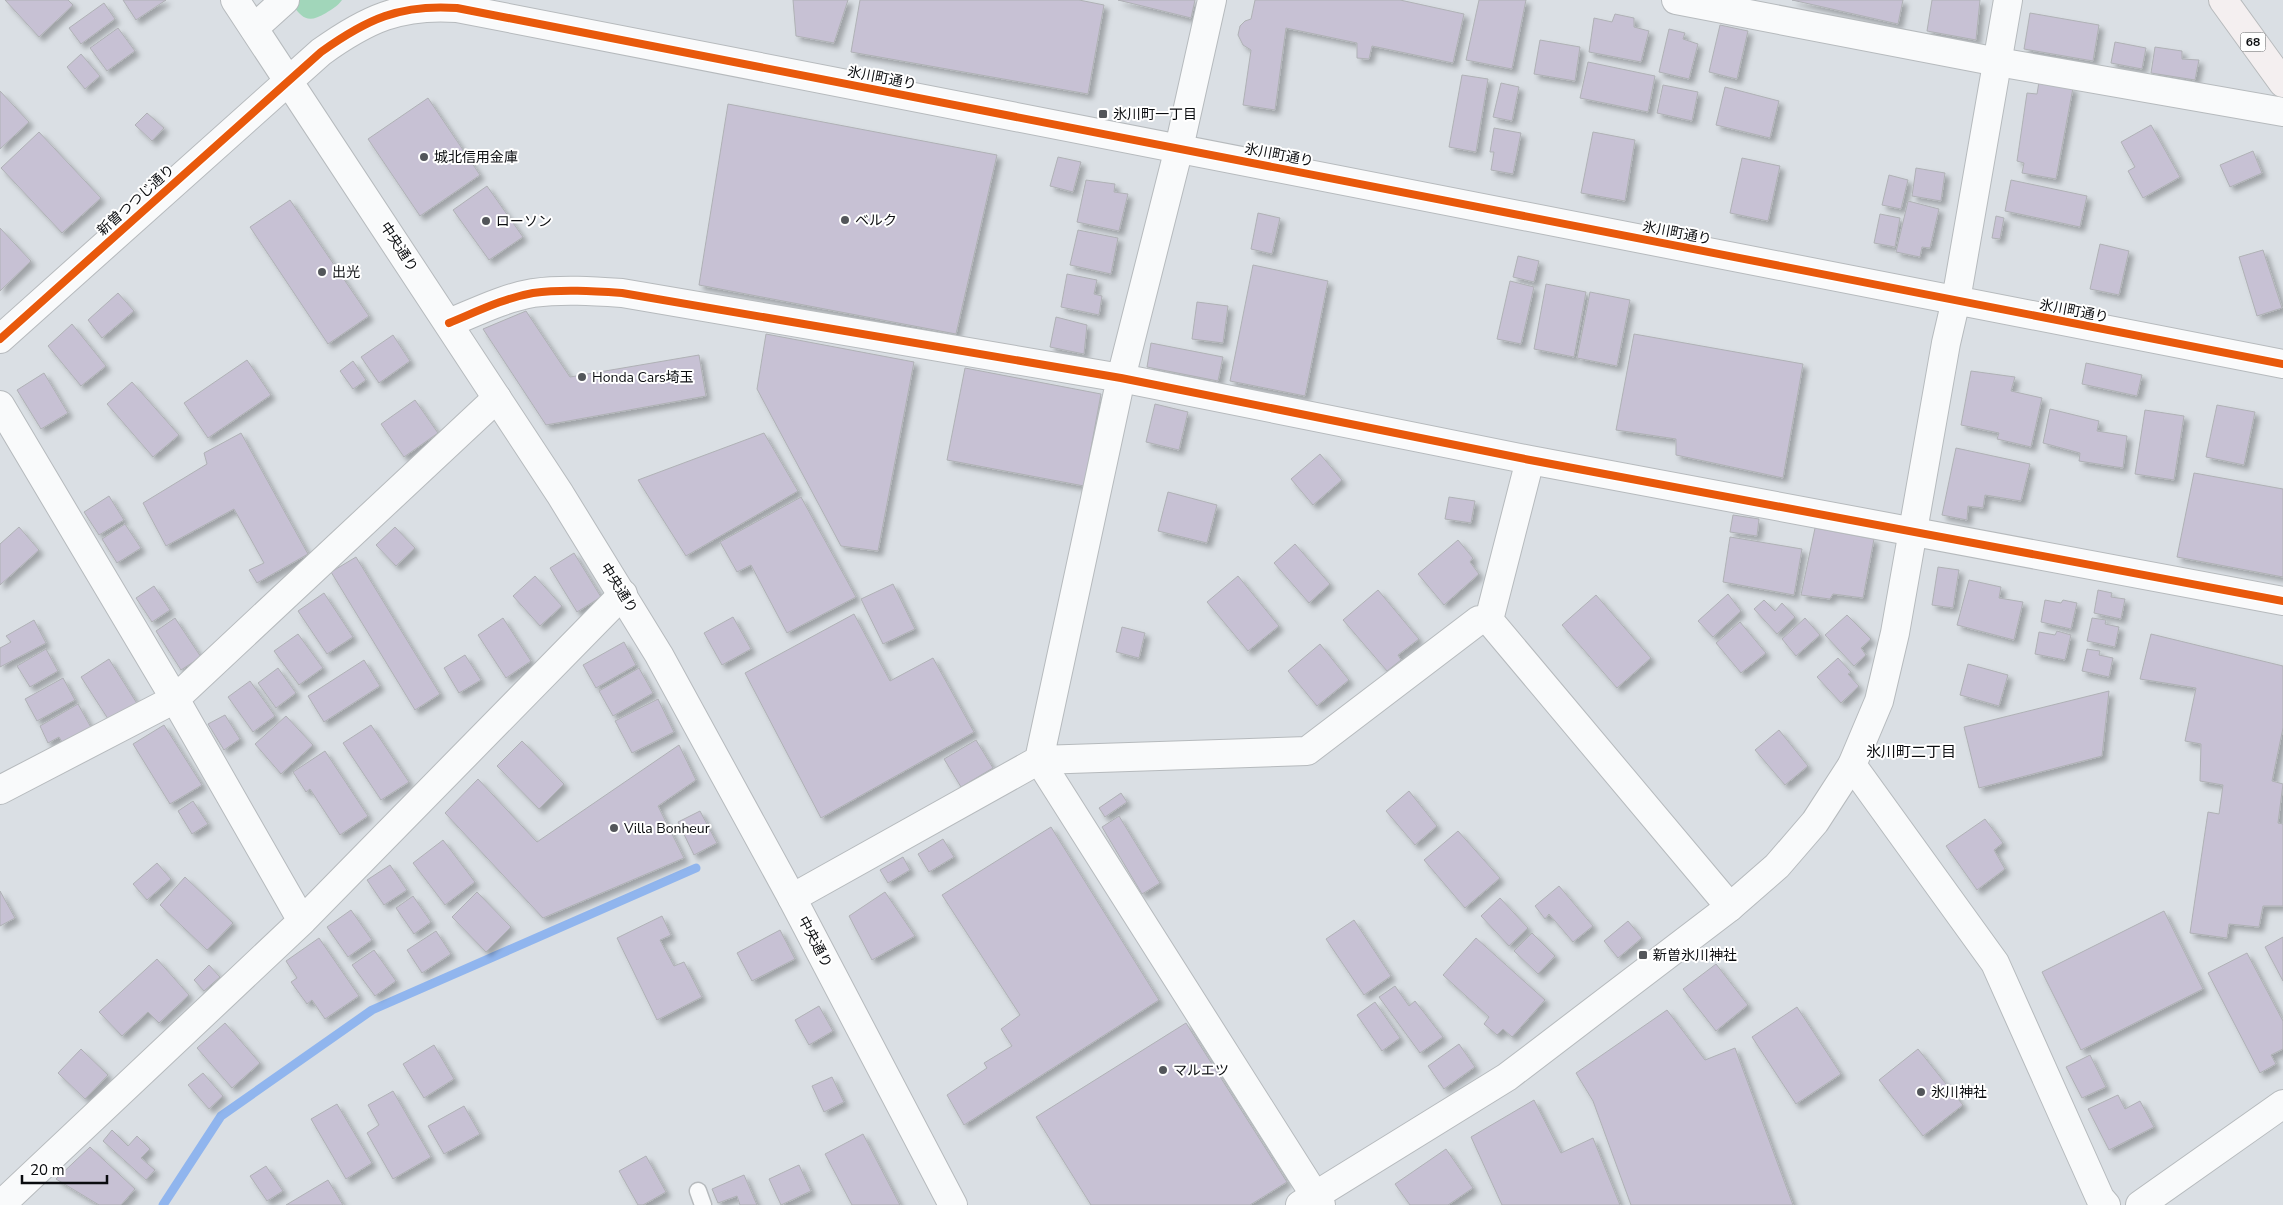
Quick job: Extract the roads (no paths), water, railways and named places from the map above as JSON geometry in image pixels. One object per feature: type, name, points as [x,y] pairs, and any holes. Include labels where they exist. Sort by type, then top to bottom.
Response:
[{"type":"main road","name":"68","points":[[2223,0],[2283,83]]},
{"type":"street","name":"中央通り","points":[[235,0],[449,323],[623,594],[659,655],[792,898],[953,1205]]},
{"type":"street","points":[[254,28],[286,0]]},
{"type":"street","points":[[1212,0],[1179,148],[1121,378],[1039,760],[1312,1202],[1506,1077],[1730,907],[1777,866],[1808,830],[1852,765],[1879,701],[1894,633],[1946,343],[1956,300],[2008,0]]},
{"type":"street","points":[[1676,0],[1998,62],[2283,112]]},
{"type":"street","name":"氷川町通り","points":[[289,80],[335,42],[370,22],[386,7],[457,8],[2283,364]]},
{"type":"street","name":"新曽つつじ通り","points":[[0,339],[289,80]]},
{"type":"street","points":[[449,323],[489,306],[532,293],[577,290],[622,293],[1121,378],[1530,460],[2283,601]]},
{"type":"street","points":[[0,790],[175,699],[497,398]]},
{"type":"street","points":[[0,404],[175,699],[302,921]]},
{"type":"street","points":[[1489,620],[1530,460]]},
{"type":"street","points":[[7,1201],[302,921],[623,594]]},
{"type":"street","points":[[792,898],[1039,760],[1307,751],[1479,620],[1489,620],[1730,907]]},
{"type":"street","points":[[1852,765],[1995,963],[2100,1198],[2106,1205]]},
{"type":"street","points":[[2140,1205],[2283,1104]]},
{"type":"waterway","points":[[163,1205],[221,1116],[372,1010],[696,868]]},
{"type":"place","name":"氷川町一丁目","points":[[1103,114]]},
{"type":"place","name":"城北信用金庫","points":[[424,157]]},
{"type":"place","name":"ベルク","points":[[845,220]]},
{"type":"place","name":"ローソン","points":[[486,221]]},
{"type":"place","name":"出光","points":[[322,272]]},
{"type":"place","name":"Honda Cars埼玉","points":[[582,377]]},
{"type":"place","name":"Villa Bonheur","points":[[614,828]]},
{"type":"place","name":"新曽氷川神社","points":[[1643,955]]},
{"type":"place","name":"マルエツ","points":[[1163,1070]]},
{"type":"place","name":"氷川神社","points":[[1921,1092]]},
{"type":"district","name":"氷川町二丁目","points":[[1911,752]]}]
